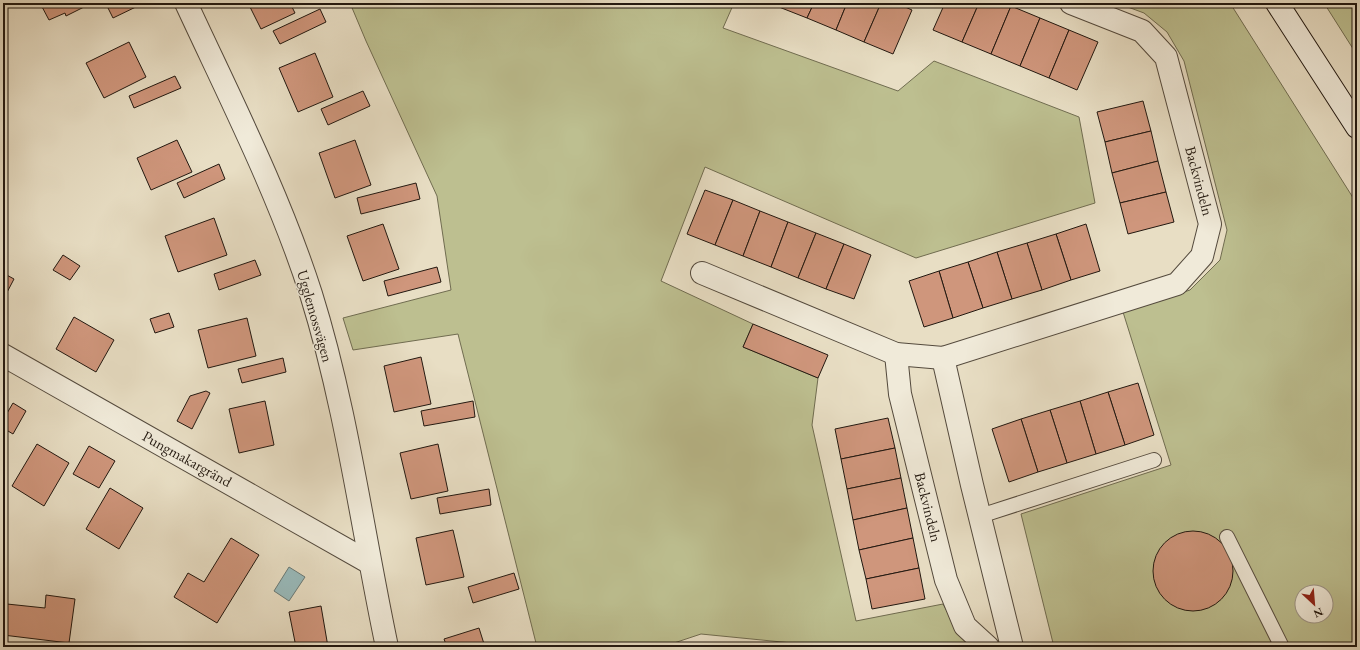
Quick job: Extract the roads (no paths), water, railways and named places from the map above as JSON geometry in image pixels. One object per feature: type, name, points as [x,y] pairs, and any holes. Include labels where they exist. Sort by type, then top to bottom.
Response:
[{"type":"street","name":"Ugglemossvägen","points":[[186,3],[263,172],[291,238],[311,294],[328,355],[340,410],[386,647]]},
{"type":"street","name":"Backvindeln","points":[[702,273],[896,354],[944,358],[1177,284],[1202,256],[1210,224],[1166,57],[1142,32],[1071,3]]},
{"type":"street","points":[[1277,3],[1357,127]]},
{"type":"street","name":"Backvindeln","points":[[896,354],[900,394],[946,580],[965,626],[988,647]]},
{"type":"street","name":"Pungmakargränd","points":[[3,355],[370,563]]},
{"type":"street","points":[[944,358],[1012,647]]},
{"type":"lane","points":[[980,516],[1154,460]]},
{"type":"lane","points":[[1227,537],[1282,647]]},
{"type":"water","points":[[289,567],[305,577],[289,601],[274,591]]}]
